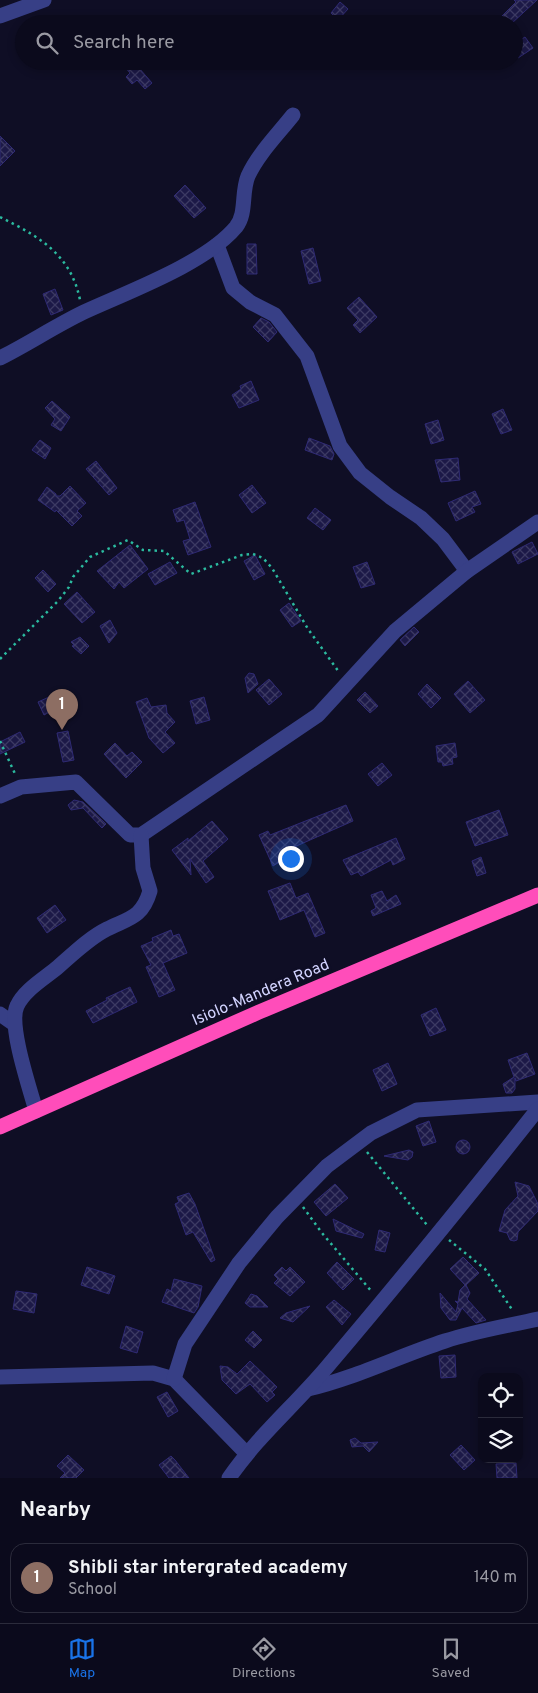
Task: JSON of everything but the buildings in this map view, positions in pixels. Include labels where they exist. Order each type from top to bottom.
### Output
[{"type":"highway","name":"Isiolo-Mandera Road","points":[[0,1127],[260,1012],[538,895]]},
{"type":"street","points":[[0,16],[44,0]]},
{"type":"street","points":[[0,358],[82,313],[168,274],[217,245],[237,225],[243,212],[244,191],[248,176],[294,115]]},
{"type":"street","points":[[217,245],[233,288],[250,302],[275,315],[307,356],[340,446],[360,473],[390,498],[421,518],[443,539],[467,571]]},
{"type":"street","points":[[0,796],[20,787],[76,782],[130,835],[141,835],[318,715],[395,631],[467,571],[538,522]]},
{"type":"street","points":[[36,1111],[14,1024],[16,1006],[27,992],[90,940],[106,930],[127,922],[141,911],[150,891],[143,868],[141,835]]},
{"type":"street","points":[[0,1014],[14,1024]]},
{"type":"street","points":[[174,1379],[185,1344],[239,1263],[296,1197],[327,1166],[370,1133],[417,1110],[538,1102]]},
{"type":"street","points":[[229,1478],[246,1452],[308,1389],[382,1302],[538,1109]]},
{"type":"street","points":[[308,1389],[341,1381],[360,1371],[447,1340],[538,1319]]},
{"type":"street","points":[[0,1376],[153,1374],[174,1379],[246,1452]]},
{"type":"path","points":[[0,217],[27,230],[62,259],[76,281],[82,313]]},
{"type":"path","points":[[0,659],[58,601],[90,557],[128,540],[143,550],[164,551],[190,574],[242,555],[253,554],[263,558],[272,568],[308,629],[347,685]]},
{"type":"path","points":[[0,741],[20,787]]},
{"type":"path","points":[[359,1143],[438,1234],[485,1269],[520,1323]]},
{"type":"path","points":[[296,1197],[322,1233],[382,1302]]},
{"type":"place","name":"Shibli star intergrated academy","points":[[62,730]]}]
